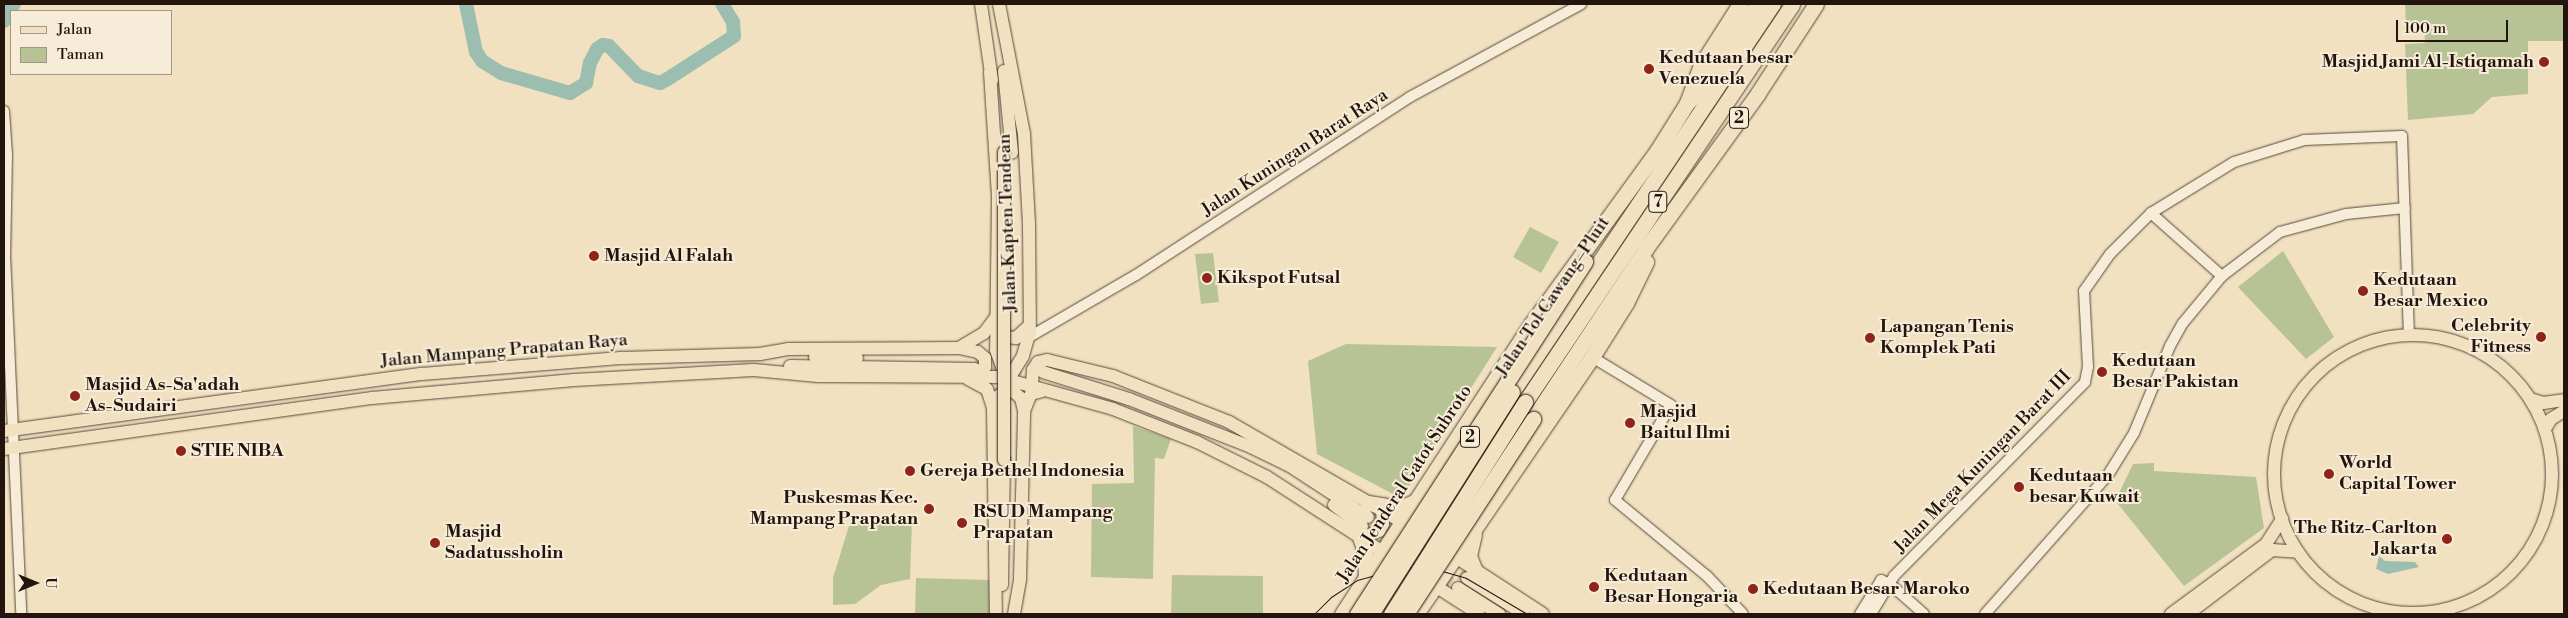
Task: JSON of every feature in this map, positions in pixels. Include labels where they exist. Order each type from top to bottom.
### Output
[{"type":"highway","name":"Jalan Jenderal Gatot Subroto","points":[[1357,614],[1687,103],[1700,65],[1740,4]]},
{"type":"highway","points":[[1687,103],[1703,87],[1757,4]]},
{"type":"highway","name":"Jalan Tol Cawang–Pluit","points":[[1371,614],[1512,392],[1773,4]]},
{"type":"highway","name":"Jalan Tol Cawang–Pluit","points":[[1391,614],[1525,402],[1792,4]]},
{"type":"highway","name":"2","points":[[1406,614],[1533,418],[1816,4]]},
{"type":"highway","name":"Jalan Jenderal Gatot Subroto","points":[[1342,614],[1532,323],[1599,228],[1621,203]]},
{"type":"highway","name":"2","points":[[1416,614],[1446,588],[1465,568],[1476,526],[1592,357],[1626,303],[1660,231]]},
{"type":"highway","points":[[1484,398],[1485,425],[1493,439],[1508,445],[1538,437]]},
{"type":"highway","points":[[1461,432],[1462,454],[1470,471],[1485,477],[1513,472]]},
{"type":"highway","points":[[1423,536],[1441,512],[1465,492],[1513,472]]},
{"type":"highway","points":[[1366,578],[1364,524],[1414,502]]},
{"type":"highway","points":[[1465,568],[1476,526]]},
{"type":"main road","name":"Jalan Kapten Tendean","points":[[981,4],[990,72],[998,197],[996,321],[1002,374]]},
{"type":"main road","name":"Jalan Kapten Tendean","points":[[999,4],[1004,39],[1024,134],[1029,224],[1030,331],[1023,356],[1002,374]]},
{"type":"main road","name":"Jalan Kapten Tendean","points":[[997,614],[1003,582],[1007,460],[1008,152],[1004,39]]},
{"type":"main road","name":"Jalan Kapten Tendean","points":[[990,72],[1008,152]]},
{"type":"main road","points":[[959,348],[984,333],[996,321],[1002,335],[1011,338],[1020,337],[1030,331],[1043,378]]},
{"type":"main road","points":[[2409,335],[2447,339],[2480,352],[2507,371],[2530,398],[2545,429],[2551,455],[2552,482],[2541,528],[2516,569],[2491,590],[2460,606],[2407,614],[2369,606],[2325,582],[2298,552],[2282,519],[2275,472],[2280,437],[2293,405],[2314,377],[2349,351],[2371,341],[2409,335]]},
{"type":"main road","name":"Jalan Mampang Prapatan Raya","points":[[8,430],[422,374],[623,358],[760,354],[796,348],[959,348]]},
{"type":"main road","points":[[760,354],[973,372],[985,367],[984,358],[978,352],[959,348]]},
{"type":"main road","name":"Jalan Mampang Prapatan Raya","points":[[8,448],[402,395],[574,380],[754,370],[818,376],[973,372],[1002,374]]},
{"type":"main road","name":"Jalan Kapten Tendean","points":[[973,372],[982,384],[993,408],[997,614]]},
{"type":"main road","points":[[993,408],[999,394],[1002,374],[1043,378],[1084,378],[1122,388],[1243,431],[1364,524]]},
{"type":"main road","points":[[1024,411],[1031,394],[1043,378]]},
{"type":"main road","points":[[1043,378],[1113,409],[1266,469],[1342,516],[1351,518]]},
{"type":"main road","points":[[1043,378],[1126,405],[1235,448],[1301,482],[1351,518],[1364,524]]},
{"type":"main road","points":[[1043,378],[1129,399],[1251,447],[1290,466],[1364,524],[1384,550],[1446,588],[1499,614]]},
{"type":"main road","points":[[999,394],[1009,391],[1018,394],[1024,411]]},
{"type":"main road","points":[[2530,398],[2543,403],[2564,400]]},
{"type":"main road","points":[[2545,429],[2551,419],[2564,410]]},
{"type":"main road","name":"Jalan Kapten Tendean","points":[[1012,614],[1020,579],[1024,411]]},
{"type":"main road","points":[[1197,442],[1379,532],[1383,524],[1382,511]]},
{"type":"main road","name":"Jalan Kapten Tendean","points":[[1007,460],[1012,614]]},
{"type":"main road","points":[[1364,524],[1382,511]]},
{"type":"main road","points":[[1382,511],[1423,536],[1524,614]]},
{"type":"main road","points":[[2171,614],[2266,544],[2282,519]]},
{"type":"main road","points":[[2188,614],[2272,550],[2298,552]]},
{"type":"main road","points":[[1465,568],[1543,614]]},
{"type":"main road","points":[[1446,588],[1479,614]]},
{"type":"street","name":"Jalan Kuningan Barat Raya","points":[[1030,331],[1136,275],[1410,96],[1581,4]]},
{"type":"street","points":[[4,111],[7,155],[5,255],[8,448],[21,614]]},
{"type":"street","name":"Jalan Mega Kuningan Barat III","points":[[1888,582],[2084,382],[2088,370],[2085,286],[2117,245],[2150,213],[2234,162],[2278,146],[2304,140],[2402,136],[2405,208]]},
{"type":"street","points":[[1985,614],[2108,475],[2134,433],[2170,346],[2183,323],[2222,276],[2280,232],[2346,214],[2405,208],[2409,335]]},
{"type":"street","points":[[2150,213],[2222,276]]},
{"type":"street","points":[[1592,357],[1671,405],[1615,500],[1707,576],[1743,614]]},
{"type":"street","points":[[1860,614],[1888,582]]},
{"type":"street","points":[[1871,614],[1888,582]]},
{"type":"street","points":[[1888,582],[1916,614]]},
{"type":"street","points":[[1888,582],[1924,614]]},
{"type":"green space","points":[[2405,4],[2564,4],[2564,41],[2528,41],[2528,94],[2492,97],[2473,114],[2408,120],[2405,44],[2425,43],[2424,23],[2406,24]]},
{"type":"green space","points":[[1530,227],[1559,242],[1541,273],[1513,257]]},
{"type":"green space","points":[[2283,251],[2334,337],[2306,359],[2238,287]]},
{"type":"green space","name":"Kikspot Futsal","points":[[1213,253],[1219,302],[1201,304],[1195,254]]},
{"type":"green space","points":[[1346,344],[1497,347],[1404,494],[1393,494],[1317,454],[1308,361]]},
{"type":"green space","points":[[1133,426],[1171,439],[1164,459],[1155,458],[1153,579],[1091,577],[1092,484],[1134,483]]},
{"type":"green space","points":[[2154,463],[2154,471],[2256,477],[2264,528],[2184,586],[2118,504],[2118,495],[2133,464]]},
{"type":"green space","points":[[852,516],[912,520],[910,579],[881,585],[855,604],[833,605],[833,578]]},
{"type":"green space","points":[[1172,575],[1263,576],[1263,614],[1171,614]]},
{"type":"green space","points":[[916,578],[991,580],[991,614],[915,614]]},
{"type":"shaded area","points":[[2379,556],[2385,561],[2415,562],[2419,567],[2388,574],[2376,569]]},
{"type":"waterway","points":[[10,10],[14,4]]},
{"type":"waterway","points":[[466,4],[476,52],[482,61],[501,73],[570,93],[586,83],[590,63],[597,49],[603,45],[609,46],[638,76],[660,83],[666,80],[734,36],[733,22],[722,4]]},
{"type":"waterway","points":[[4,21],[10,11]]},
{"type":"tunnel","points":[[975,362],[1043,372]]},
{"type":"tunnel","points":[[1368,517],[1467,578]]},
{"type":"tunnel","points":[[1365,528],[1458,588]]},
{"type":"tram line","points":[[1314,614],[1331,597],[1357,580],[1405,567],[1435,569],[1466,578],[1527,614]]},
{"type":"place","name":"Masjid Jami Al-Istiqamah","points":[[2544,62]]},
{"type":"place","name":"Kedutaan besar Venezuela","points":[[1649,69]]},
{"type":"place","name":"Masjid Al Falah","points":[[594,256]]},
{"type":"place","name":"Kikspot Futsal","points":[[1207,278]]},
{"type":"place","name":"Kedutaan Besar Mexico","points":[[2363,291]]},
{"type":"place","name":"Celebrity Fitness","points":[[2541,337]]},
{"type":"place","name":"Lapangan Tenis Komplek Pati","points":[[1870,338]]},
{"type":"place","name":"Kedutaan Besar Pakistan","points":[[2102,372]]},
{"type":"place","name":"Masjid As-Sa'adah As-Sudairi","points":[[75,396]]},
{"type":"place","name":"Masjid Baitul Ilmi","points":[[1630,423]]},
{"type":"place","name":"STIE NIBA","points":[[181,451]]},
{"type":"place","name":"Gereja Bethel Indonesia","points":[[910,471]]},
{"type":"place","name":"World Capital Tower","points":[[2329,474]]},
{"type":"place","name":"Kedutaan besar Kuwait","points":[[2019,487]]},
{"type":"place","name":"Puskesmas Kec. Mampang Prapatan","points":[[929,509]]},
{"type":"place","name":"RSUD Mampang Prapatan","points":[[962,523]]},
{"type":"place","name":"The Ritz-Carlton Jakarta","points":[[2447,539]]},
{"type":"place","name":"Masjid Sadatussholin","points":[[435,543]]},
{"type":"place","name":"Kedutaan Besar Hongaria","points":[[1594,587]]},
{"type":"place","name":"Kedutaan Besar Maroko","points":[[1753,589]]}]
